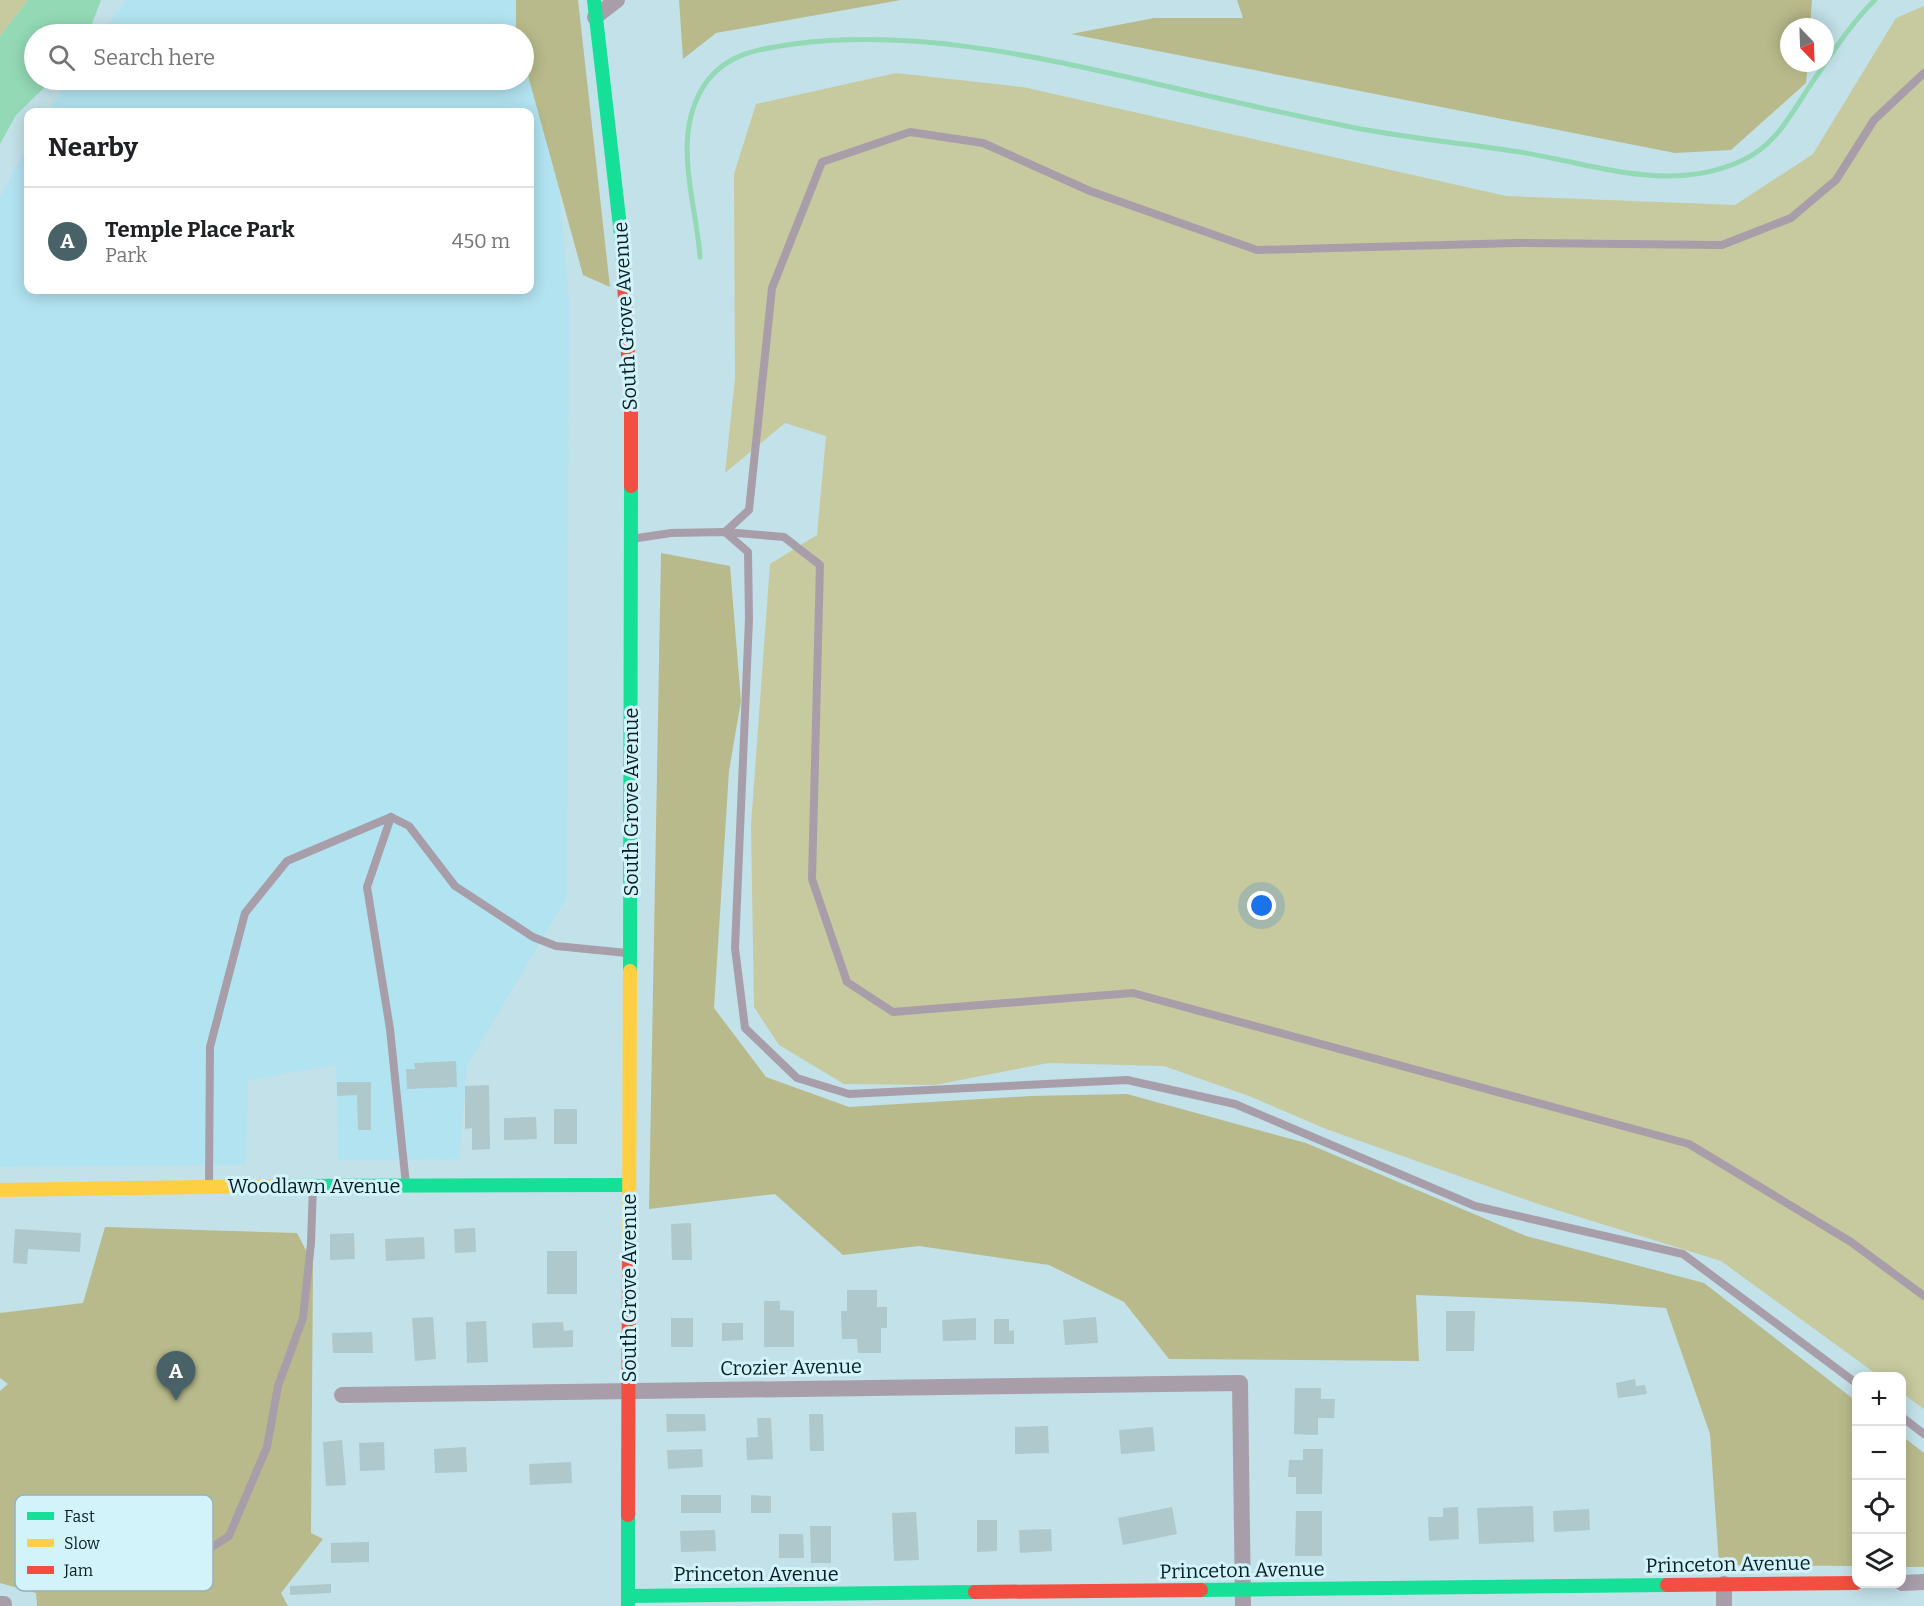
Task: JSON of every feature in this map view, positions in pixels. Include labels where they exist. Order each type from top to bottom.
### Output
[{"type":"street","points":[[594,8],[617,0]]},
{"type":"street","name":"South Grove Avenue","points":[[594,8],[622,238],[630,411],[631,953],[628,1601]]},
{"type":"street","name":"Woodlawn Avenue","points":[[0,1190],[209,1186],[629,1185]]},
{"type":"street","name":"Crozier Avenue","points":[[342,1395],[1240,1383],[1243,1599]]},
{"type":"street","points":[[1906,1583],[1924,1582]]},
{"type":"street","name":"Princeton Avenue","points":[[628,1601],[1243,1599],[1724,1584],[1852,1583]]},
{"type":"street","points":[[1724,1584],[1724,1606]]},
{"type":"lane","points":[[725,532],[749,510],[772,288],[822,162],[909,132],[983,143],[1090,191],[1257,250],[1517,243],[1722,245],[1791,218],[1836,180],[1874,120],[1924,73]]},
{"type":"lane","points":[[725,532],[748,552],[749,618],[735,948],[745,1028],[797,1078],[849,1094],[1127,1080],[1235,1104],[1475,1206],[1683,1254],[1852,1379]]},
{"type":"lane","points":[[630,539],[671,533],[725,532],[784,537],[820,565],[812,879],[847,982],[893,1012],[1133,993],[1689,1144],[1851,1242],[1924,1296]]},
{"type":"lane","points":[[209,1186],[210,1047],[245,913],[287,861],[391,817],[409,826],[455,886],[533,937],[556,946],[631,953]]},
{"type":"lane","points":[[391,817],[367,887],[390,1029],[406,1185]]},
{"type":"lane","points":[[213,1547],[229,1536],[267,1447],[278,1386],[303,1318],[311,1243],[313,1186]]},
{"type":"lane","points":[[1906,1420],[1924,1434]]},
{"type":"shaded area","points":[[0,0],[28,0],[0,36]]},
{"type":"shaded area","points":[[28,0],[101,0],[92,24],[24,24],[24,90],[42,90],[16,115],[0,144],[0,36]]},
{"type":"shaded area","points":[[126,0],[542,0],[569,299],[567,897],[467,1066],[459,1159],[338,1160],[336,1065],[248,1080],[246,1165],[0,1167],[0,197],[24,152],[24,294],[534,294],[534,108],[50,108],[63,90],[534,90],[534,24],[109,24]]},
{"type":"shaded area","points":[[516,0],[578,0],[610,287],[583,275],[532,90],[534,90],[534,24],[516,24]]},
{"type":"shaded area","points":[[679,0],[901,0],[716,33],[683,59]]},
{"type":"shaded area","points":[[1237,0],[1812,0],[1811,18],[1780,18],[1780,72],[1807,72],[1806,83],[1731,150],[1675,153],[1071,34],[1154,18],[1243,18]]},
{"type":"shaded area","points":[[1924,6],[1924,1409],[1906,1396],[1906,1372],[1874,1372],[1721,1261],[1544,1206],[1326,1129],[1249,1096],[1164,1066],[1048,1063],[935,1085],[844,1084],[779,1045],[754,1007],[751,825],[770,564],[817,535],[826,436],[785,423],[725,473],[735,379],[734,174],[756,104],[896,73],[1023,87],[1506,196],[1735,205],[1813,154],[1896,18]]},
{"type":"shaded area","points":[[661,553],[730,566],[741,701],[729,771],[714,1008],[766,1077],[849,1107],[1031,1096],[1127,1094],[1306,1143],[1526,1236],[1704,1283],[1852,1398],[1852,1566],[1719,1565],[1710,1434],[1666,1308],[1416,1295],[1419,1361],[1169,1359],[1124,1302],[1049,1265],[919,1246],[843,1255],[775,1194],[649,1209]]},
{"type":"shaded area","points":[[105,1227],[297,1233],[313,1264],[311,1533],[323,1539],[281,1593],[288,1606],[37,1606],[36,1593],[29,1591],[213,1591],[213,1495],[15,1495],[15,1587],[0,1583],[0,1391],[8,1384],[0,1378],[0,1313],[83,1303]]},
{"type":"shaded area","points":[[1906,1439],[1924,1453],[1924,1567],[1906,1567]]},
{"type":"building","points":[[456,1061],[457,1087],[407,1089],[406,1069],[415,1069],[414,1063]]},
{"type":"building","points":[[337,1082],[371,1082],[371,1130],[358,1130],[357,1095],[337,1096]]},
{"type":"building","points":[[489,1085],[490,1149],[472,1150],[472,1128],[465,1129],[465,1086]]},
{"type":"building","points":[[554,1109],[577,1109],[577,1144],[554,1144]]},
{"type":"building","points":[[536,1117],[537,1139],[504,1140],[504,1118]]},
{"type":"building","points":[[691,1223],[692,1260],[672,1260],[671,1224]]},
{"type":"building","points":[[475,1228],[476,1252],[455,1253],[454,1229]]},
{"type":"building","points":[[15,1229],[81,1233],[80,1252],[28,1249],[27,1264],[13,1263]]},
{"type":"building","points":[[354,1233],[355,1259],[330,1260],[330,1234]]},
{"type":"building","points":[[424,1237],[425,1259],[386,1261],[385,1239]]},
{"type":"building","points":[[547,1251],[577,1251],[577,1294],[547,1294]]},
{"type":"building","points":[[847,1290],[877,1290],[877,1307],[887,1307],[887,1328],[881,1328],[881,1353],[858,1353],[857,1339],[842,1339],[841,1311],[847,1311]]},
{"type":"building","points":[[764,1301],[780,1301],[780,1310],[794,1311],[794,1347],[764,1347]]},
{"type":"building","points":[[1446,1311],[1475,1311],[1474,1351],[1446,1351]]},
{"type":"building","points":[[433,1317],[436,1359],[415,1361],[412,1318]]},
{"type":"building","points":[[1096,1317],[1098,1343],[1065,1345],[1063,1320]]},
{"type":"building","points":[[671,1318],[693,1318],[693,1347],[671,1347]]},
{"type":"building","points":[[976,1318],[976,1340],[943,1341],[942,1320]]},
{"type":"building","points":[[994,1319],[1009,1319],[1009,1331],[1014,1330],[1014,1344],[994,1344]]},
{"type":"building","points":[[486,1321],[488,1362],[467,1363],[466,1322]]},
{"type":"building","points":[[563,1322],[564,1331],[573,1330],[573,1347],[533,1348],[532,1323]]},
{"type":"building","points":[[722,1323],[743,1323],[743,1340],[722,1341]]},
{"type":"building","points":[[372,1332],[373,1353],[333,1353],[332,1333]]},
{"type":"building","points":[[1635,1379],[1636,1386],[1645,1385],[1647,1394],[1618,1398],[1616,1383]]},
{"type":"building","points":[[1295,1388],[1321,1388],[1321,1399],[1335,1399],[1334,1418],[1318,1418],[1318,1435],[1294,1434]]},
{"type":"building","points":[[666,1414],[705,1414],[706,1431],[667,1432]]},
{"type":"building","points":[[809,1414],[823,1414],[824,1451],[810,1451]]},
{"type":"building","points":[[757,1418],[771,1418],[773,1459],[747,1460],[746,1438],[758,1437]]},
{"type":"building","points":[[1048,1426],[1049,1453],[1015,1454],[1015,1427]]},
{"type":"building","points":[[1153,1427],[1155,1451],[1121,1454],[1119,1430]]},
{"type":"building","points":[[342,1440],[346,1485],[326,1486],[323,1442]]},
{"type":"building","points":[[384,1442],[385,1470],[360,1471],[359,1443]]},
{"type":"building","points":[[466,1447],[467,1472],[435,1473],[434,1449]]},
{"type":"building","points":[[702,1449],[703,1467],[668,1469],[667,1450]]},
{"type":"building","points":[[1303,1449],[1323,1449],[1322,1494],[1296,1494],[1296,1477],[1288,1477],[1289,1460],[1303,1460]]},
{"type":"building","points":[[571,1462],[572,1483],[530,1485],[529,1464]]},
{"type":"building","points":[[681,1495],[721,1495],[721,1513],[681,1513]]},
{"type":"building","points":[[751,1495],[771,1496],[771,1513],[751,1513]]},
{"type":"building","points":[[1533,1506],[1534,1542],[1479,1544],[1477,1508]]},
{"type":"building","points":[[1172,1507],[1177,1534],[1123,1545],[1118,1518]]},
{"type":"building","points":[[1458,1507],[1459,1539],[1429,1541],[1428,1517],[1443,1517],[1443,1508]]},
{"type":"building","points":[[1589,1509],[1590,1530],[1554,1532],[1553,1511]]},
{"type":"building","points":[[1296,1511],[1322,1511],[1322,1556],[1295,1556]]},
{"type":"building","points":[[916,1512],[919,1560],[894,1561],[892,1513]]},
{"type":"building","points":[[977,1520],[997,1520],[997,1551],[977,1552]]},
{"type":"building","points":[[810,1526],[831,1526],[831,1563],[811,1563]]},
{"type":"building","points":[[1051,1529],[1052,1551],[1020,1553],[1019,1530]]},
{"type":"building","points":[[715,1530],[716,1551],[681,1552],[680,1531]]},
{"type":"building","points":[[779,1534],[803,1534],[804,1558],[779,1558]]},
{"type":"building","points":[[369,1542],[369,1562],[331,1563],[331,1543]]},
{"type":"building","points":[[331,1584],[331,1593],[290,1595],[290,1586]]},
{"type":"waterway","points":[[700,257],[688,166],[687,143],[690,121],[696,100],[708,80],[726,63],[758,50],[837,40],[925,42],[968,47],[1054,61],[1268,110],[1368,130],[1520,152],[1631,173],[1659,176],[1687,175],[1714,171],[1741,161],[1753,155],[1772,139],[1840,42],[1875,0]]},
{"type":"traffic: fast","points":[[594,0],[622,244]]},
{"type":"traffic: fast","points":[[630,971],[631,486]]},
{"type":"traffic: fast","points":[[281,1186],[629,1185]]},
{"type":"traffic: fast","points":[[628,1515],[628,1606]]},
{"type":"traffic: fast","points":[[1201,1590],[1667,1585]]},
{"type":"traffic: fast","points":[[628,1596],[975,1592]]},
{"type":"traffic: slow","points":[[629,1249],[630,971]]},
{"type":"traffic: slow","points":[[0,1190],[281,1186]]},
{"type":"traffic: jam","points":[[622,244],[631,411],[631,486]]},
{"type":"traffic: jam","points":[[628,1515],[629,1249]]},
{"type":"traffic: jam","points":[[1667,1585],[1852,1583]]},
{"type":"traffic: jam","points":[[975,1592],[1201,1590]]},
{"type":"place","name":"Temple Place Park","points":[[176,1401]]}]
